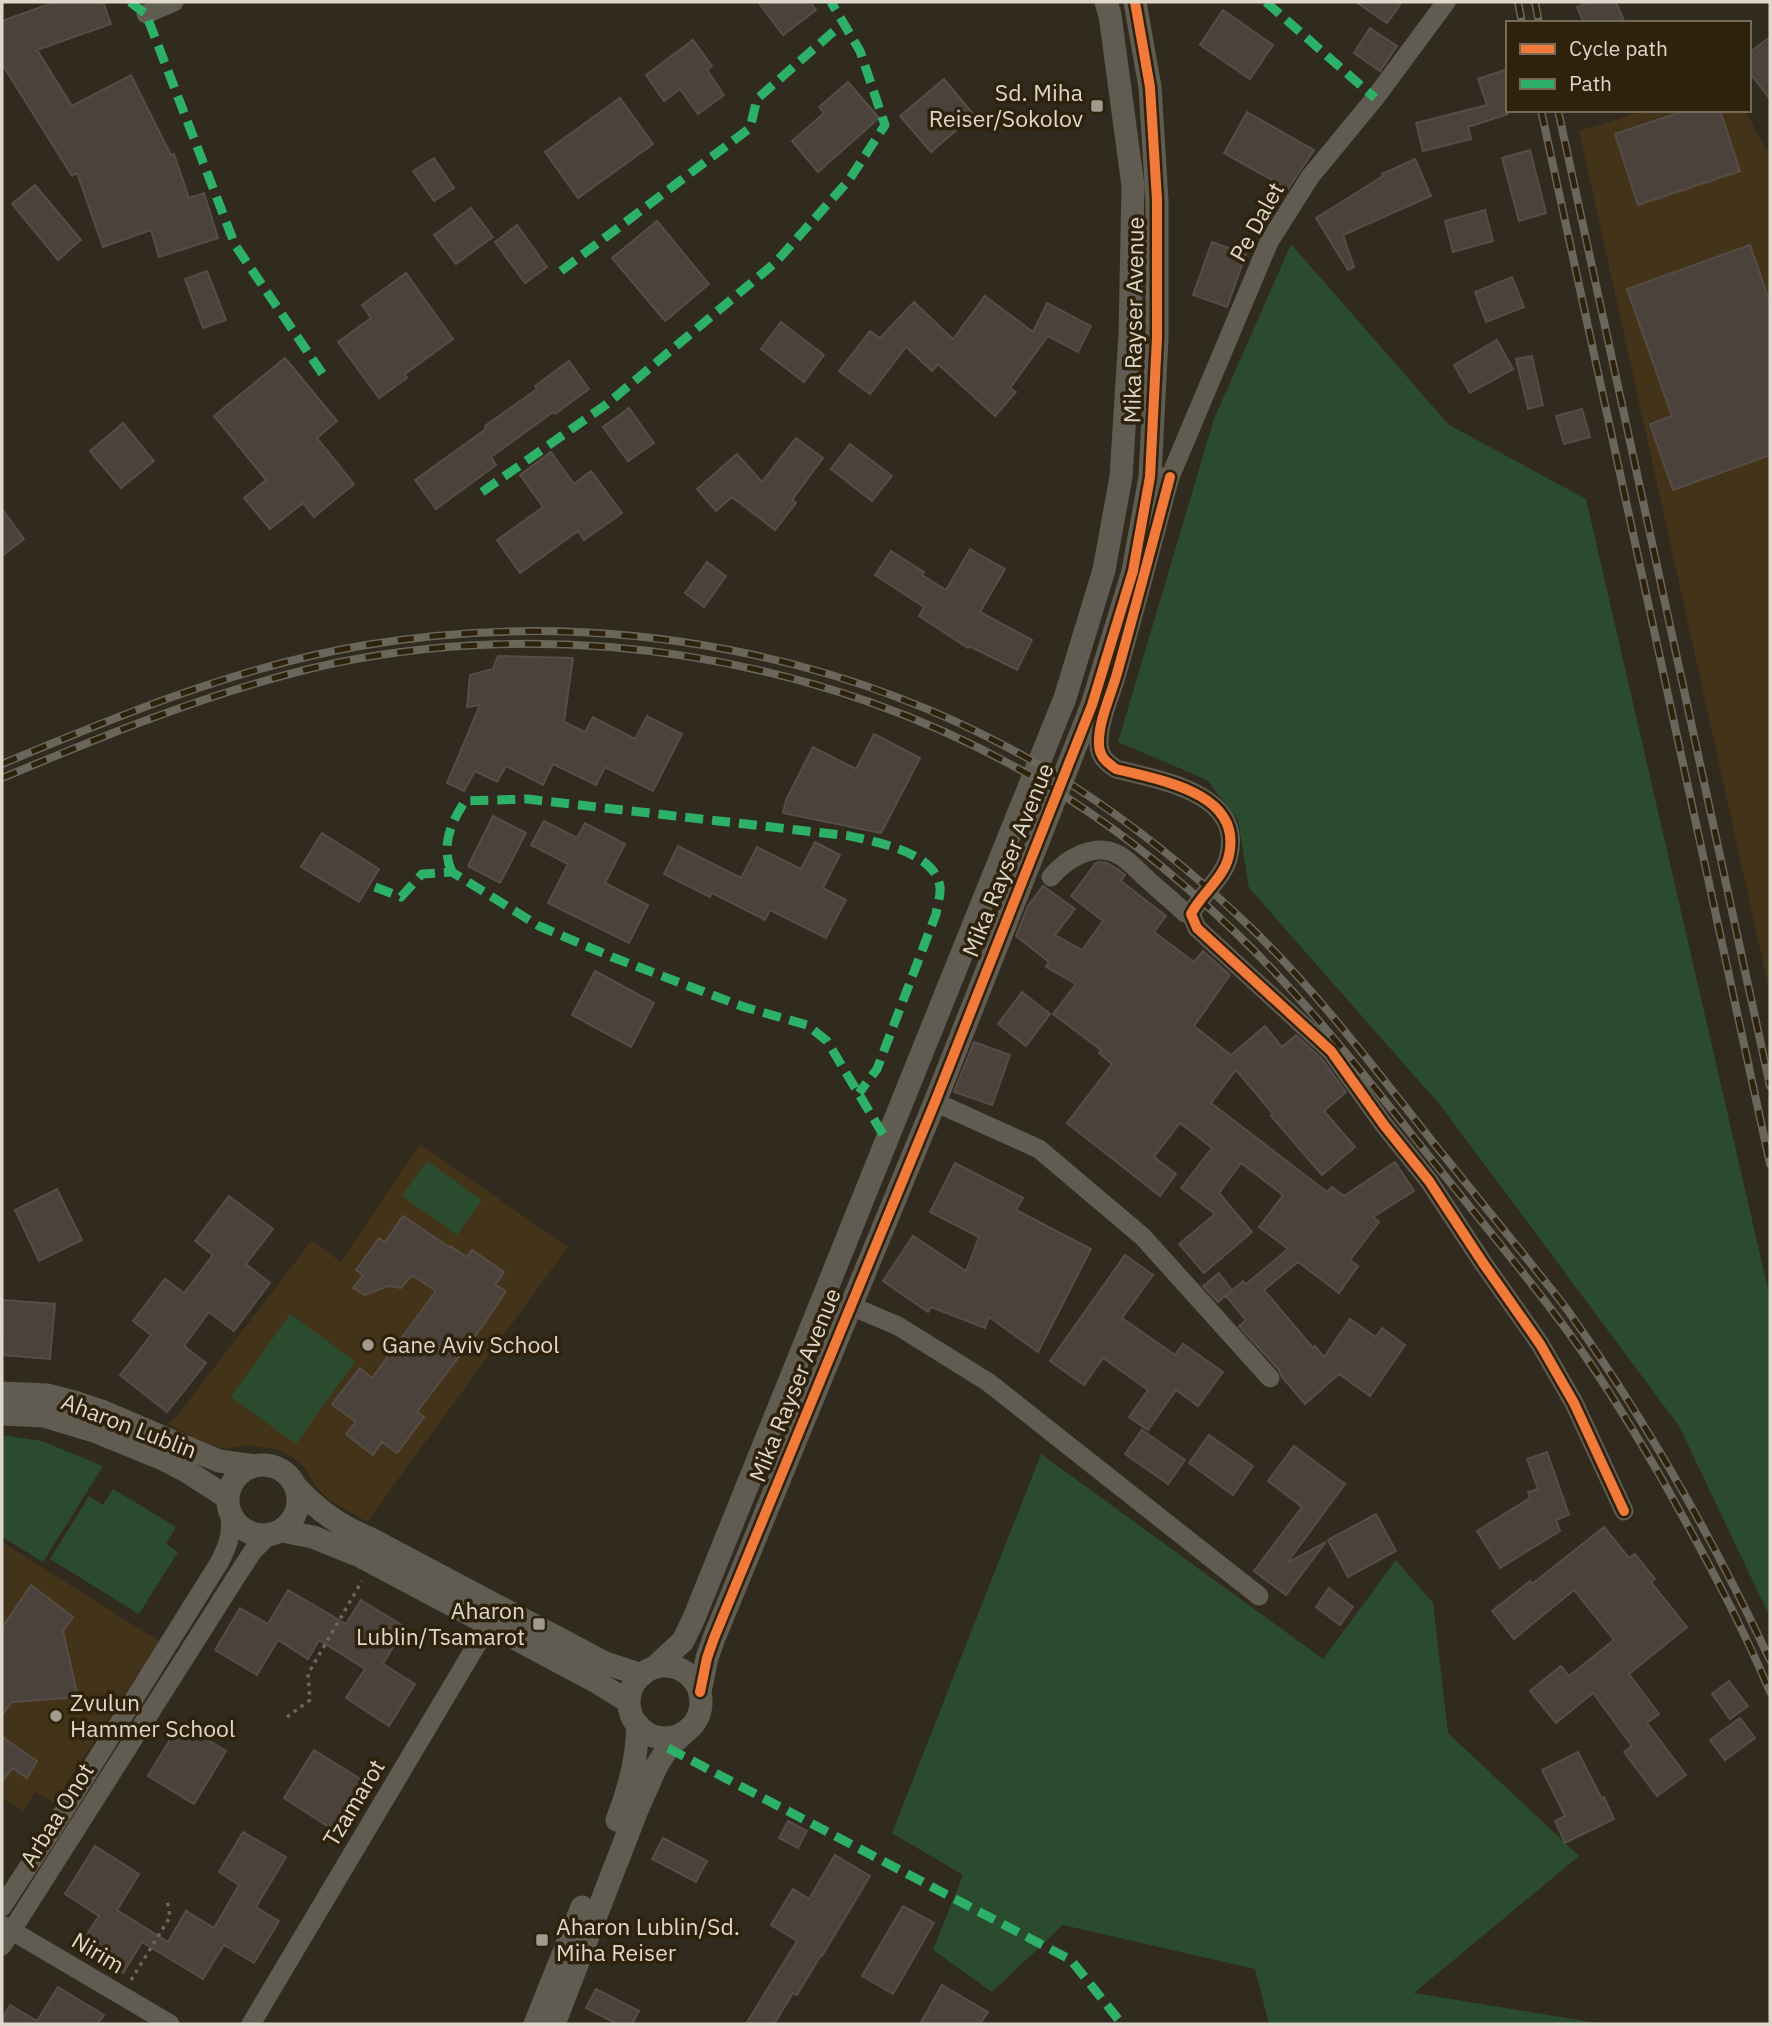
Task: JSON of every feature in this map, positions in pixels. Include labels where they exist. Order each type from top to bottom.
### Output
[{"type":"street","points":[[146,14],[174,2]]},
{"type":"street","name":"Mika Rayser Avenue","points":[[648,1671],[682,1641],[694,1618],[1065,698],[1104,569],[1121,477],[1130,335],[1133,186],[1106,2]]},
{"type":"street","name":"Mika Rayser Avenue","points":[[700,1692],[714,1638],[935,1102],[1092,705],[1160,477],[1157,201],[1150,87],[1136,2]]},
{"type":"street","name":"Pe Dalet","points":[[1191,914],[1229,856],[1227,824],[1219,810],[1207,799],[1192,791],[1116,769],[1101,756],[1099,746],[1100,732],[1115,680],[1160,477],[1269,242],[1310,177],[1375,98],[1446,2]]},
{"type":"street","points":[[1051,877],[1060,866],[1091,851],[1118,854],[1185,913],[1191,914],[1197,929],[1331,1051],[1384,1125],[1429,1181],[1540,1344],[1574,1403],[1624,1511]]},
{"type":"street","points":[[935,1102],[1040,1149],[1143,1237],[1269,1378]]},
{"type":"street","points":[[851,1306],[898,1326],[988,1382],[1259,1596]]},
{"type":"street","name":"Aharon Lublin","points":[[2,1392],[47,1395],[74,1402],[219,1461],[255,1466]]},
{"type":"street","name":"Aharon Lublin","points":[[2,1414],[44,1416],[97,1432],[175,1465],[229,1505]]},
{"type":"street","points":[[629,1702],[494,1616],[369,1538],[346,1528],[315,1507],[285,1472],[275,1467],[255,1466],[244,1470],[230,1487],[229,1505],[241,1528],[260,1536],[275,1533],[313,1537],[494,1616],[605,1663],[648,1671]]},
{"type":"street","points":[[275,1533],[289,1525],[298,1508],[297,1488]]},
{"type":"street","name":"Arbaa Onot","points":[[2,1907],[219,1563],[231,1530],[229,1505]]},
{"type":"street","name":"Arbaa Onot","points":[[5,1934],[237,1574],[253,1551],[275,1533]]},
{"type":"street","name":"Tzamarot","points":[[251,2024],[494,1616]]},
{"type":"street","points":[[554,2024],[657,1765],[668,1748],[693,1725],[699,1715],[700,1692],[688,1673],[667,1665],[648,1671],[635,1682],[631,1692],[629,1702],[632,1714],[638,1724],[654,1736],[664,1738],[684,1733]]},
{"type":"street","points":[[536,2024],[622,1808],[634,1772],[638,1724]]},
{"type":"street","name":"Nirim","points":[[5,1934],[170,2024]]},
{"type":"path","points":[[287,1717],[310,1700],[308,1674],[372,1563]]},
{"type":"path","points":[[121,1996],[170,1917],[167,1899]]},
{"type":"shaded area","points":[[1640,112],[1746,112],[1766,150],[1770,149],[1770,994],[1579,131]]},
{"type":"shaded area","points":[[420,1144],[568,1247],[367,1522],[329,1500],[315,1486],[306,1469],[294,1458],[276,1449],[247,1445],[226,1449],[207,1444],[168,1424],[177,1416],[312,1240],[341,1262]]},
{"type":"shaded area","name":"Zvulun Hammer School","points":[[2,1542],[159,1641],[54,1803],[35,1792],[24,1811],[2,1798]]},
{"type":"green space","points":[[1291,244],[1449,425],[1586,499],[1770,1298],[1770,1617],[1679,1426],[1441,1106],[1249,888],[1238,820],[1207,780],[1118,742],[1214,419]]},
{"type":"green space","points":[[427,1161],[482,1200],[457,1235],[402,1196]]},
{"type":"green space","points":[[290,1314],[355,1361],[296,1444],[231,1397]]},
{"type":"green space","points":[[2,1435],[42,1441],[103,1466],[43,1562],[2,1537]]},
{"type":"green space","points":[[1041,1454],[1323,1659],[1396,1560],[1433,1603],[1448,1733],[1579,1856],[1414,1993],[1604,2024],[1269,2024],[1255,1969],[1063,1925],[992,1992],[933,1950],[963,1875],[892,1833]]},
{"type":"green space","points":[[113,1489],[176,1527],[166,1544],[178,1552],[139,1614],[50,1559],[89,1496],[103,1505]]},
{"type":"building","points":[[55,2],[103,2],[111,24],[37,50],[72,106],[131,75],[171,155],[174,154],[189,198],[204,193],[218,238],[159,257],[151,230],[103,247],[77,173],[72,176],[2,64],[2,21]]},
{"type":"building","points":[[758,2],[810,2],[816,10],[783,35]]},
{"type":"building","points":[[1356,2],[1402,2],[1387,23]]},
{"type":"building","points":[[1590,2],[1616,2],[1624,21],[1583,21],[1577,7]]},
{"type":"building","points":[[1223,10],[1273,45],[1250,79],[1200,45]]},
{"type":"building","points":[[1370,28],[1397,46],[1380,71],[1354,53]]},
{"type":"building","points":[[1770,37],[1770,99],[1751,75],[1751,51]]},
{"type":"building","points":[[693,40],[712,66],[707,70],[724,95],[698,114],[680,89],[664,101],[646,75]]},
{"type":"building","points":[[1506,70],[1508,114],[1468,127],[1471,139],[1423,151],[1416,123],[1487,105],[1478,79]]},
{"type":"building","points":[[944,79],[974,115],[931,152],[900,116]]},
{"type":"building","points":[[848,82],[879,118],[818,172],[792,141],[824,113],[819,107]]},
{"type":"building","points":[[620,98],[653,144],[578,198],[545,152]]},
{"type":"building","points":[[1247,112],[1314,150],[1288,189],[1224,153]]},
{"type":"building","points":[[1681,112],[1721,112],[1740,171],[1638,205],[1615,134]]},
{"type":"building","points":[[1530,150],[1546,213],[1519,221],[1502,158]]},
{"type":"building","points":[[434,158],[454,188],[434,201],[413,171]]},
{"type":"building","points":[[1415,159],[1431,196],[1343,235],[1354,267],[1348,270],[1316,218],[1383,176],[1382,174]]},
{"type":"building","points":[[35,185],[81,240],[58,260],[12,204]]},
{"type":"building","points":[[471,208],[493,237],[456,264],[434,235]]},
{"type":"building","points":[[1485,210],[1493,241],[1453,252],[1445,221]]},
{"type":"building","points":[[657,221],[709,284],[665,321],[612,258]]},
{"type":"building","points":[[517,225],[547,267],[525,283],[495,242]]},
{"type":"building","points":[[1212,242],[1246,254],[1227,307],[1193,295]]},
{"type":"building","points":[[1750,245],[1770,303],[1770,455],[1673,490],[1650,424],[1672,416],[1627,289]]},
{"type":"building","points":[[207,271],[226,320],[203,328],[185,279]]},
{"type":"building","points":[[406,273],[453,339],[405,374],[407,378],[379,398],[338,342],[371,318],[362,305]]},
{"type":"building","points":[[1512,277],[1524,307],[1486,322],[1475,292]]},
{"type":"building","points":[[985,296],[1033,332],[1047,303],[1091,326],[1078,352],[1048,336],[1010,388],[1016,392],[995,416],[938,364],[932,371],[906,347],[870,394],[839,371],[870,331],[880,338],[914,302],[953,339]]},
{"type":"building","points":[[781,322],[824,355],[804,382],[761,349]]},
{"type":"building","points":[[1497,340],[1513,369],[1470,393],[1454,365]]},
{"type":"building","points":[[1532,356],[1543,405],[1528,409],[1516,359]]},
{"type":"building","points":[[285,358],[337,421],[317,438],[354,484],[314,517],[303,503],[270,529],[244,498],[266,480],[214,416]]},
{"type":"building","points":[[569,361],[589,389],[491,457],[496,465],[436,509],[415,480],[486,429],[485,426],[537,389],[535,386]]},
{"type":"building","points":[[629,408],[654,443],[628,461],[603,427]]},
{"type":"building","points":[[1582,409],[1590,437],[1564,444],[1556,416]]},
{"type":"building","points":[[123,423],[154,461],[121,488],[90,451]]},
{"type":"building","points":[[796,438],[823,458],[792,500],[796,503],[775,530],[732,497],[716,511],[697,489],[737,454],[762,482]]},
{"type":"building","points":[[850,444],[892,476],[872,501],[831,469]]},
{"type":"building","points":[[551,452],[574,484],[591,471],[622,513],[584,540],[578,531],[520,573],[497,540],[543,507],[520,475]]},
{"type":"building","points":[[2,509],[24,539],[2,556]]},
{"type":"building","points":[[970,549],[1005,569],[980,612],[1032,640],[1017,670],[969,646],[968,648],[919,616],[924,607],[875,575],[891,551],[946,590]]},
{"type":"building","points":[[707,562],[726,576],[704,607],[685,593]]},
{"type":"building","points":[[498,656],[573,658],[564,722],[585,732],[593,717],[635,739],[647,716],[682,734],[653,791],[605,767],[596,785],[553,764],[543,785],[506,766],[497,782],[475,771],[464,791],[447,783],[480,705],[467,707],[470,675],[493,669]]},
{"type":"building","points":[[874,734],[920,758],[881,833],[783,813],[786,800],[813,747],[856,769]]},
{"type":"building","points":[[493,816],[526,833],[500,883],[468,866]]},
{"type":"building","points":[[544,821],[577,838],[585,823],[625,844],[605,883],[648,905],[629,943],[548,903],[568,864],[531,845]]},
{"type":"building","points":[[322,833],[379,869],[359,902],[301,867]]},
{"type":"building","points":[[815,842],[840,855],[823,888],[846,900],[826,938],[770,910],[765,920],[712,893],[710,897],[664,874],[678,846],[741,878],[757,847],[801,869]]},
{"type":"building","points":[[1100,862],[1119,870],[1125,875],[1121,881],[1166,916],[1154,932],[1194,962],[1203,951],[1230,975],[1194,1026],[1231,1055],[1265,1026],[1282,1047],[1296,1035],[1322,1059],[1346,1092],[1324,1111],[1355,1147],[1322,1175],[1236,1070],[1211,1103],[1327,1192],[1332,1187],[1344,1196],[1395,1162],[1414,1191],[1373,1217],[1379,1222],[1350,1260],[1358,1266],[1339,1293],[1298,1262],[1264,1290],[1313,1348],[1315,1346],[1324,1357],[1350,1319],[1376,1337],[1382,1328],[1405,1345],[1370,1396],[1339,1374],[1305,1404],[1279,1370],[1239,1326],[1246,1320],[1226,1296],[1243,1281],[1246,1284],[1288,1249],[1259,1227],[1283,1195],[1241,1163],[1219,1193],[1252,1232],[1204,1273],[1179,1244],[1215,1214],[1181,1188],[1212,1148],[1180,1123],[1154,1157],[1176,1174],[1160,1196],[1067,1123],[1112,1064],[1099,1053],[1101,1050],[1053,1014],[1076,984],[1046,967],[1049,962],[1016,936],[1028,906],[1043,886],[1075,909],[1055,935],[1082,950],[1103,921],[1071,896],[1096,863]]},
{"type":"building","points":[[595,971],[654,1003],[631,1047],[572,1015]]},
{"type":"building","points":[[1022,992],[1050,1014],[1026,1046],[998,1024]]},
{"type":"building","points":[[974,1042],[1010,1055],[992,1105],[954,1092]]},
{"type":"building","points":[[955,1163],[1023,1198],[1016,1210],[1091,1249],[1038,1352],[989,1317],[985,1328],[931,1307],[928,1312],[883,1281],[913,1236],[966,1271],[979,1237],[930,1212]]},
{"type":"building","points":[[57,1189],[82,1240],[39,1261],[15,1210]]},
{"type":"building","points":[[229,1196],[273,1229],[246,1264],[270,1283],[234,1331],[209,1312],[184,1346],[206,1363],[167,1412],[120,1375],[151,1335],[133,1321],[165,1279],[184,1293],[213,1255],[195,1241]]},
{"type":"building","points":[[403,1216],[467,1257],[472,1250],[504,1272],[495,1285],[506,1291],[417,1412],[424,1417],[397,1453],[382,1442],[373,1455],[346,1434],[356,1422],[332,1404],[360,1368],[372,1378],[436,1291],[412,1275],[401,1288],[388,1286],[365,1295],[353,1288],[363,1275],[356,1270],[379,1238],[385,1242]]},
{"type":"building","points":[[1125,1255],[1153,1275],[1122,1318],[1175,1355],[1183,1344],[1223,1372],[1198,1406],[1176,1390],[1148,1430],[1129,1417],[1148,1390],[1103,1358],[1084,1385],[1050,1361]]},
{"type":"building","points":[[1219,1273],[1232,1290],[1218,1302],[1203,1286]]},
{"type":"building","points":[[3,1300],[55,1304],[50,1359],[2,1355]]},
{"type":"building","points":[[1142,1430],[1185,1460],[1168,1484],[1125,1454]]},
{"type":"building","points":[[1209,1435],[1253,1466],[1233,1495],[1189,1463]]},
{"type":"building","points":[[1294,1446],[1345,1484],[1287,1563],[1326,1542],[1286,1595],[1254,1571],[1302,1507],[1268,1481]]},
{"type":"building","points":[[1547,1452],[1569,1515],[1556,1520],[1560,1531],[1500,1568],[1477,1531],[1530,1498],[1528,1492],[1538,1489],[1527,1459]]},
{"type":"building","points":[[1376,1514],[1396,1551],[1348,1577],[1328,1540]]},
{"type":"building","points":[[1604,1527],[1629,1558],[1635,1554],[1655,1579],[1651,1582],[1687,1627],[1629,1674],[1659,1714],[1647,1723],[1686,1775],[1657,1796],[1624,1752],[1632,1746],[1593,1693],[1556,1723],[1530,1691],[1561,1666],[1569,1676],[1614,1640],[1574,1590],[1514,1639],[1492,1611],[1530,1581],[1532,1584]]},
{"type":"building","points":[[31,1585],[73,1617],[63,1631],[78,1697],[12,1702],[2,1715],[2,1628]]},
{"type":"building","points":[[1329,1588],[1353,1607],[1340,1625],[1316,1607]]},
{"type":"building","points":[[288,1590],[346,1624],[361,1600],[405,1627],[383,1664],[415,1684],[389,1726],[346,1698],[365,1669],[319,1640],[308,1659],[278,1640],[257,1675],[215,1650],[240,1608],[268,1624]]},
{"type":"building","points":[[1729,1681],[1748,1706],[1730,1719],[1712,1694]]},
{"type":"building","points":[[1740,1718],[1755,1738],[1725,1760],[1710,1740]]},
{"type":"building","points":[[180,1723],[226,1751],[194,1804],[148,1776]]},
{"type":"building","points":[[2,1737],[37,1761],[27,1778],[12,1768],[2,1782]]},
{"type":"building","points":[[314,1750],[362,1780],[332,1829],[284,1798]]},
{"type":"building","points":[[1578,1752],[1614,1819],[1565,1843],[1555,1821],[1565,1816],[1542,1770]]},
{"type":"building","points":[[788,1821],[807,1831],[798,1848],[779,1838]]},
{"type":"building","points":[[243,1832],[286,1857],[256,1907],[279,1921],[254,1963],[224,1945],[203,1979],[142,1942],[123,1973],[80,1945],[99,1916],[65,1894],[95,1846],[139,1874],[117,1910],[168,1942],[186,1911],[214,1928],[239,1885],[219,1872]]},
{"type":"building","points":[[663,1838],[707,1861],[696,1882],[652,1859]]},
{"type":"building","points":[[835,1855],[870,1876],[797,1995],[793,1993],[774,2024],[746,2024],[797,1941],[771,1925],[793,1889],[809,1899]]},
{"type":"building","points":[[903,1906],[934,1923],[893,1994],[862,1976]]},
{"type":"building","points":[[942,1985],[988,2012],[980,2024],[920,2024]]},
{"type":"building","points":[[58,1987],[104,2015],[98,2024],[2,2024],[10,2005],[37,2021]]},
{"type":"building","points":[[596,1989],[639,2011],[632,2024],[617,2024],[586,2008]]},
{"type":"railway","points":[[1518,2],[1522,21]]},
{"type":"railway","points":[[1535,2],[1539,21]]},
{"type":"railway","points":[[1541,112],[1770,1164]]},
{"type":"railway","points":[[1558,112],[1770,1086]]},
{"type":"railway","points":[[2,764],[181,694],[319,654],[366,645],[457,634],[549,631],[641,637],[732,650],[822,672],[909,702],[992,739],[1072,785],[1163,851],[1249,926],[1321,1003],[1555,1294],[1601,1359],[1679,1485],[1770,1660]]},
{"type":"railway","points":[[2,778],[155,717],[273,678],[404,652],[498,644],[592,646],[686,656],[779,675],[869,702],[956,737],[1065,796],[1142,850],[1236,933],[1290,988],[1340,1046],[1527,1278],[1599,1376],[1691,1531],[1770,1692]]},
{"type":"marked path","points":[[130,2],[146,14],[235,245],[326,379]]},
{"type":"marked path","points":[[482,492],[607,404],[776,262],[849,180],[885,125],[860,51],[831,2]]},
{"type":"marked path","points":[[1266,2],[1375,98]]},
{"type":"marked path","points":[[561,271],[750,128],[757,99],[843,23]]},
{"type":"marked path","points":[[452,872],[447,844],[455,818],[465,801],[527,799],[850,836],[890,846],[917,857],[936,875],[940,887],[936,914],[877,1069],[859,1093]]},
{"type":"marked path","points":[[375,887],[401,897],[422,874],[452,872],[539,926],[744,1007],[807,1025],[827,1041],[887,1141]]},
{"type":"marked path","points":[[668,1748],[1071,1960],[1122,2024]]},
{"type":"cycle path","points":[[700,1692],[714,1638],[935,1102],[1092,705],[1133,571],[1150,477],[1157,338],[1157,200],[1150,87],[1135,2]]},
{"type":"cycle path","points":[[1170,477],[1103,717],[1099,735],[1100,752],[1116,769],[1194,792],[1210,803],[1223,817],[1230,834],[1229,855],[1223,871],[1191,914],[1197,928],[1331,1051],[1384,1125],[1429,1181],[1540,1344],[1574,1403],[1624,1511]]},
{"type":"place","name":"Sd. Miha Reiser/Sokolov","points":[[1097,106]]},
{"type":"place","name":"Gane Aviv School","points":[[368,1345]]},
{"type":"place","name":"Aharon Lublin/Tsamarot","points":[[539,1624]]},
{"type":"place","name":"Zvulun Hammer School","points":[[56,1716]]},
{"type":"place","name":"Aharon Lublin/Sd. Miha Reiser","points":[[542,1940]]}]
